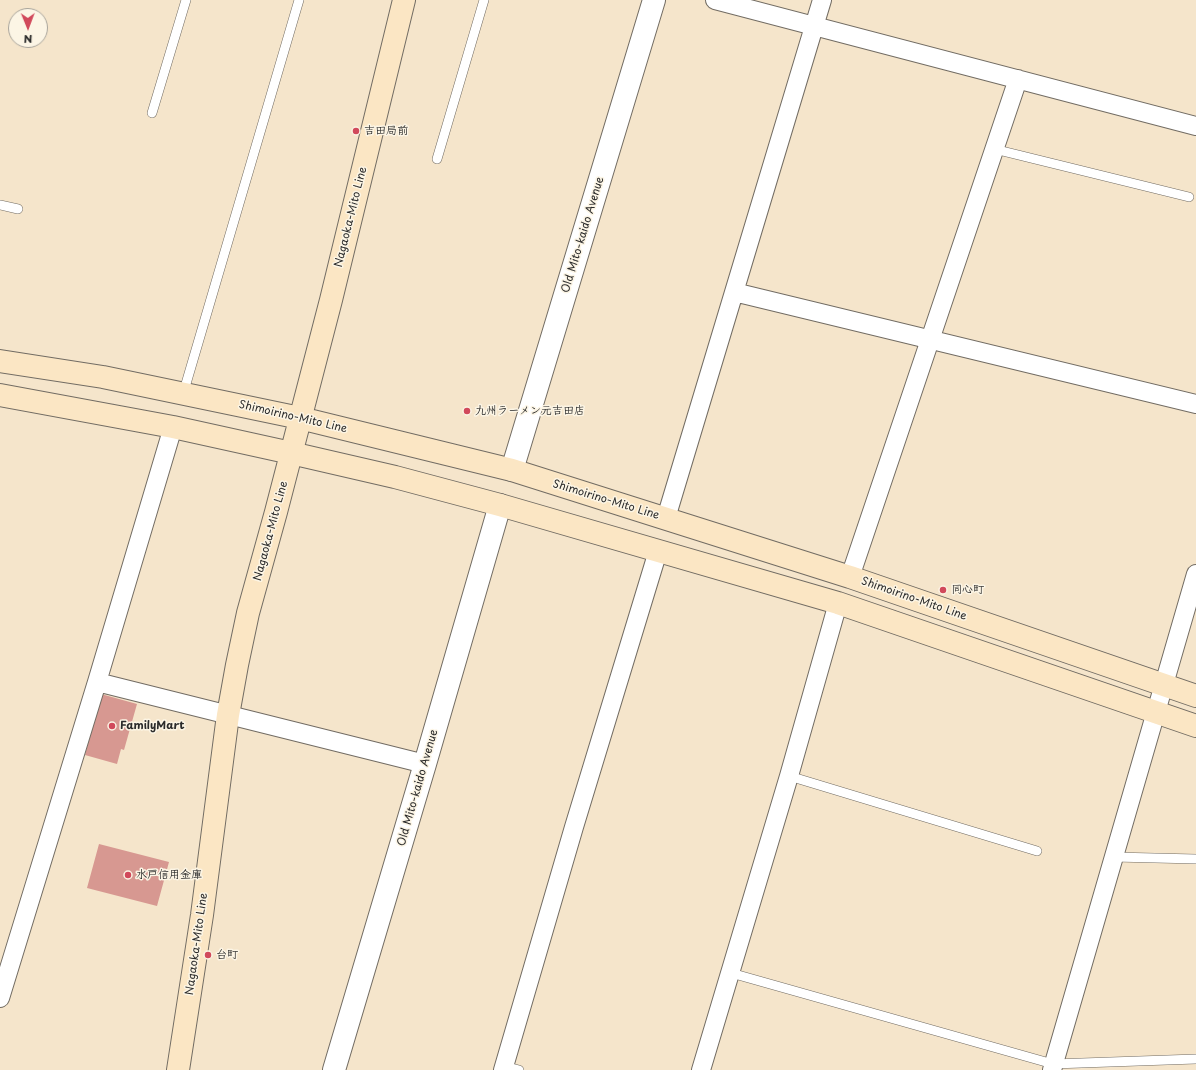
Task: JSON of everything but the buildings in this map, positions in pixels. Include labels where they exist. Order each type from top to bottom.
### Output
[{"type":"main road","name":"Nagaoka-Mito Line","points":[[178,1070],[202,915],[228,715],[248,613],[331,300],[404,0]]},
{"type":"main road","name":"Shimoirino-Mito Line","points":[[0,360],[104,377],[300,418],[512,470],[850,577],[1196,696]]},
{"type":"main road","points":[[0,395],[173,427],[394,477],[500,505],[838,603],[1196,726]]},
{"type":"street","name":"Old Mito-kaido Avenue","points":[[512,470],[654,0]]},
{"type":"street","points":[[715,0],[1196,126]]},
{"type":"street","points":[[666,518],[822,0]]},
{"type":"street","points":[[850,577],[1018,79]]},
{"type":"street","points":[[734,292],[1196,404]]},
{"type":"street","points":[[0,998],[97,682],[173,427]]},
{"type":"street","name":"Old Mito-kaido Avenue","points":[[334,1070],[500,505]]},
{"type":"street","points":[[509,1069],[574,827],[658,551]]},
{"type":"street","points":[[1053,1067],[1196,574]]},
{"type":"street","points":[[701,1070],[789,776],[838,603]]},
{"type":"street","points":[[97,682],[425,764]]},
{"type":"lane","points":[[152,113],[186,0]]},
{"type":"lane","points":[[183,394],[299,0]]},
{"type":"lane","points":[[437,158],[484,0]]},
{"type":"lane","points":[[994,149],[1189,197]]},
{"type":"lane","points":[[0,205],[18,210]]},
{"type":"lane","points":[[789,776],[1037,851]]},
{"type":"lane","points":[[1114,857],[1196,859]]},
{"type":"lane","points":[[731,973],[1053,1067],[1196,1059]]},
{"type":"place","name":"吉田局前","points":[[356,131]]},
{"type":"place","name":"九州ラーメン元吉田店","points":[[467,411]]},
{"type":"place","name":"同心町","points":[[943,590]]},
{"type":"place","name":"FamilyMart","points":[[112,726]]},
{"type":"place","name":"水戸信用金庫","points":[[128,875]]},
{"type":"place","name":"台町","points":[[208,955]]}]
